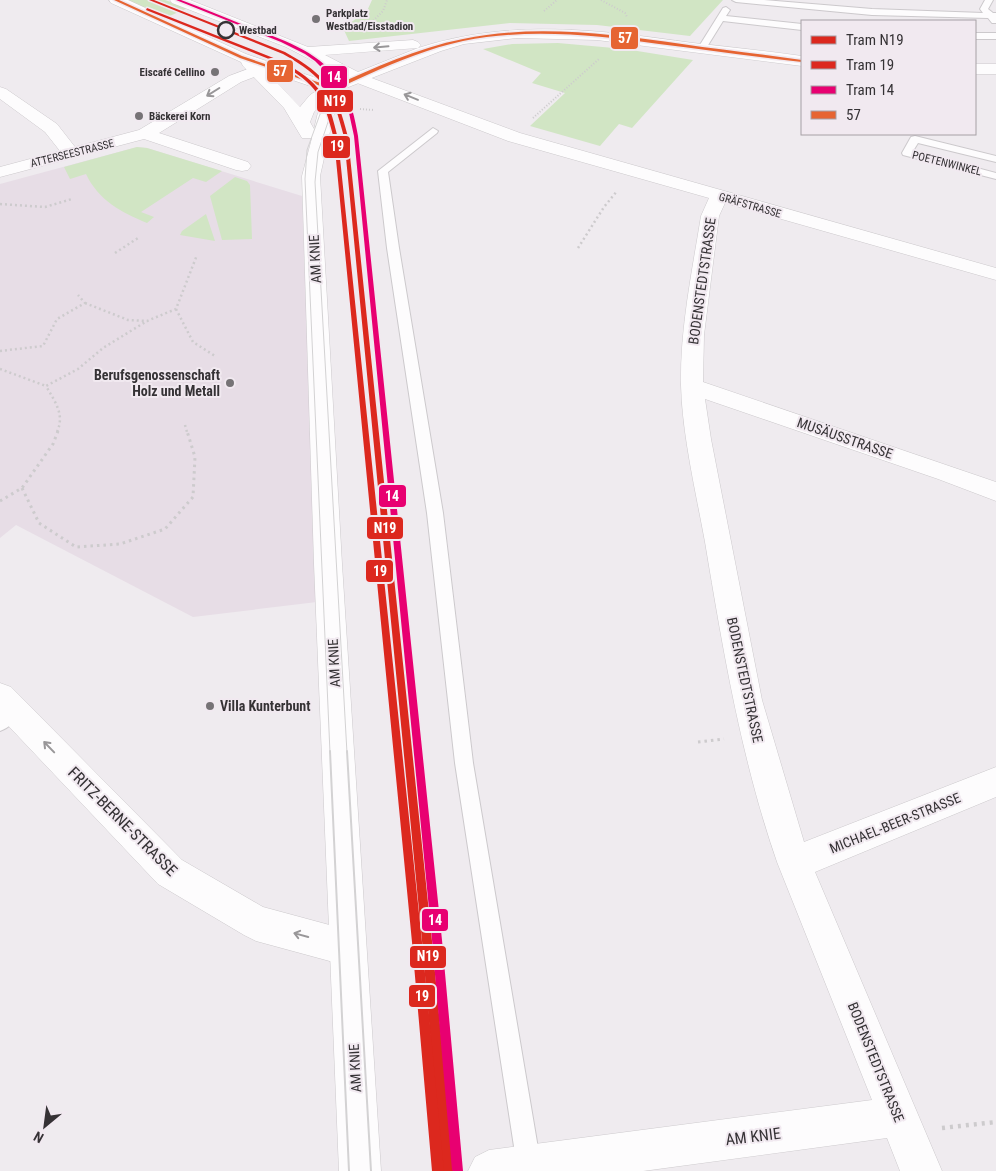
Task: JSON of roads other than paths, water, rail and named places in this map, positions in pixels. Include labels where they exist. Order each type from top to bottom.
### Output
[{"type":"street","points":[[116,0],[241,57],[360,98],[358,78]]},
{"type":"street","points":[[177,0],[305,50],[349,50],[525,33],[556,32],[613,37],[801,61]]},
{"type":"street","points":[[303,121],[308,106],[325,87],[358,78],[410,55],[464,40]]},
{"type":"street","name":"GRÄFSTRASSE","points":[[305,50],[358,78],[510,136]]},
{"type":"street","points":[[241,57],[282,96],[303,121],[316,156]]},
{"type":"street","points":[[976,69],[996,69]]},
{"type":"street","name":"ATTERSEESTRASSE","points":[[0,172],[145,134],[235,79],[256,71]]},
{"type":"street","name":"AM KNIE","points":[[325,87],[316,156],[310,176],[360,1171]]},
{"type":"street","points":[[0,92],[51,128],[70,153]]},
{"type":"street","name":"GRÄFSTRASSE","points":[[383,105],[510,136],[996,274]]},
{"type":"street","points":[[145,134],[242,166]]},
{"type":"street","name":"BODENSTEDTSTRASSE","points":[[719,196],[708,225],[693,335],[692,386],[699,439],[746,700],[785,837],[794,862],[916,1123],[921,1171]]},
{"type":"street","name":"MUSÄUSSTRASSE","points":[[692,386],[947,473],[996,492]]},
{"type":"street","name":"FRITZ-BERNE-STRASSE","points":[[4,710],[170,872],[256,923],[348,948]]},
{"type":"street","name":"MICHAEL-BEER-STRASSE","points":[[794,862],[827,851],[996,782]]},
{"type":"street","name":"AM KNIE","points":[[489,1171],[916,1123]]},
{"type":"lane","points":[[702,48],[735,0],[872,12],[994,18]]},
{"type":"lane","points":[[989,0],[984,9],[994,18]]},
{"type":"lane","points":[[872,12],[875,20]]},
{"type":"lane","points":[[721,18],[801,27]]},
{"type":"lane","points":[[976,36],[996,36]]},
{"type":"lane","points":[[433,131],[383,171],[393,248],[435,513],[464,763],[528,1166]]},
{"type":"lane","name":"POETENWINKEL","points":[[996,159],[915,139],[907,153],[996,176]]},
{"type":"tram line","name":"N19","points":[[151,0],[284,53],[299,61],[320,77],[327,86],[338,107],[342,121],[346,137],[427,941],[448,1171]]},
{"type":"tram line","name":"14","points":[[178,0],[283,41],[317,60],[335,78],[349,106],[353,121],[437,940],[458,1170]]},
{"type":"tram line","name":"19","points":[[147,9],[280,62],[313,84],[329,111],[336,139],[417,942],[438,1171]]},
{"type":"tram line","points":[[321,89],[323,106],[307,150],[305,179],[330,753]]},
{"type":"tram line","points":[[333,91],[333,107],[318,152],[315,182],[347,753]]},
{"type":"tram line","points":[[330,751],[349,1171]]},
{"type":"tram line","points":[[347,751],[371,1171]]},
{"type":"place","name":"Parkplatz Westbad/Eisstadion","points":[[316,19]]},
{"type":"place","name":"Westbad","points":[[226,30]]},
{"type":"place","name":"Eiscafé Cellino","points":[[215,72]]},
{"type":"place","name":"Bäckerei Korn","points":[[139,116]]},
{"type":"place","name":"Berufsgenossenschaft Holz und Metall","points":[[230,383]]},
{"type":"place","name":"Villa Kunterbunt","points":[[210,706]]}]
